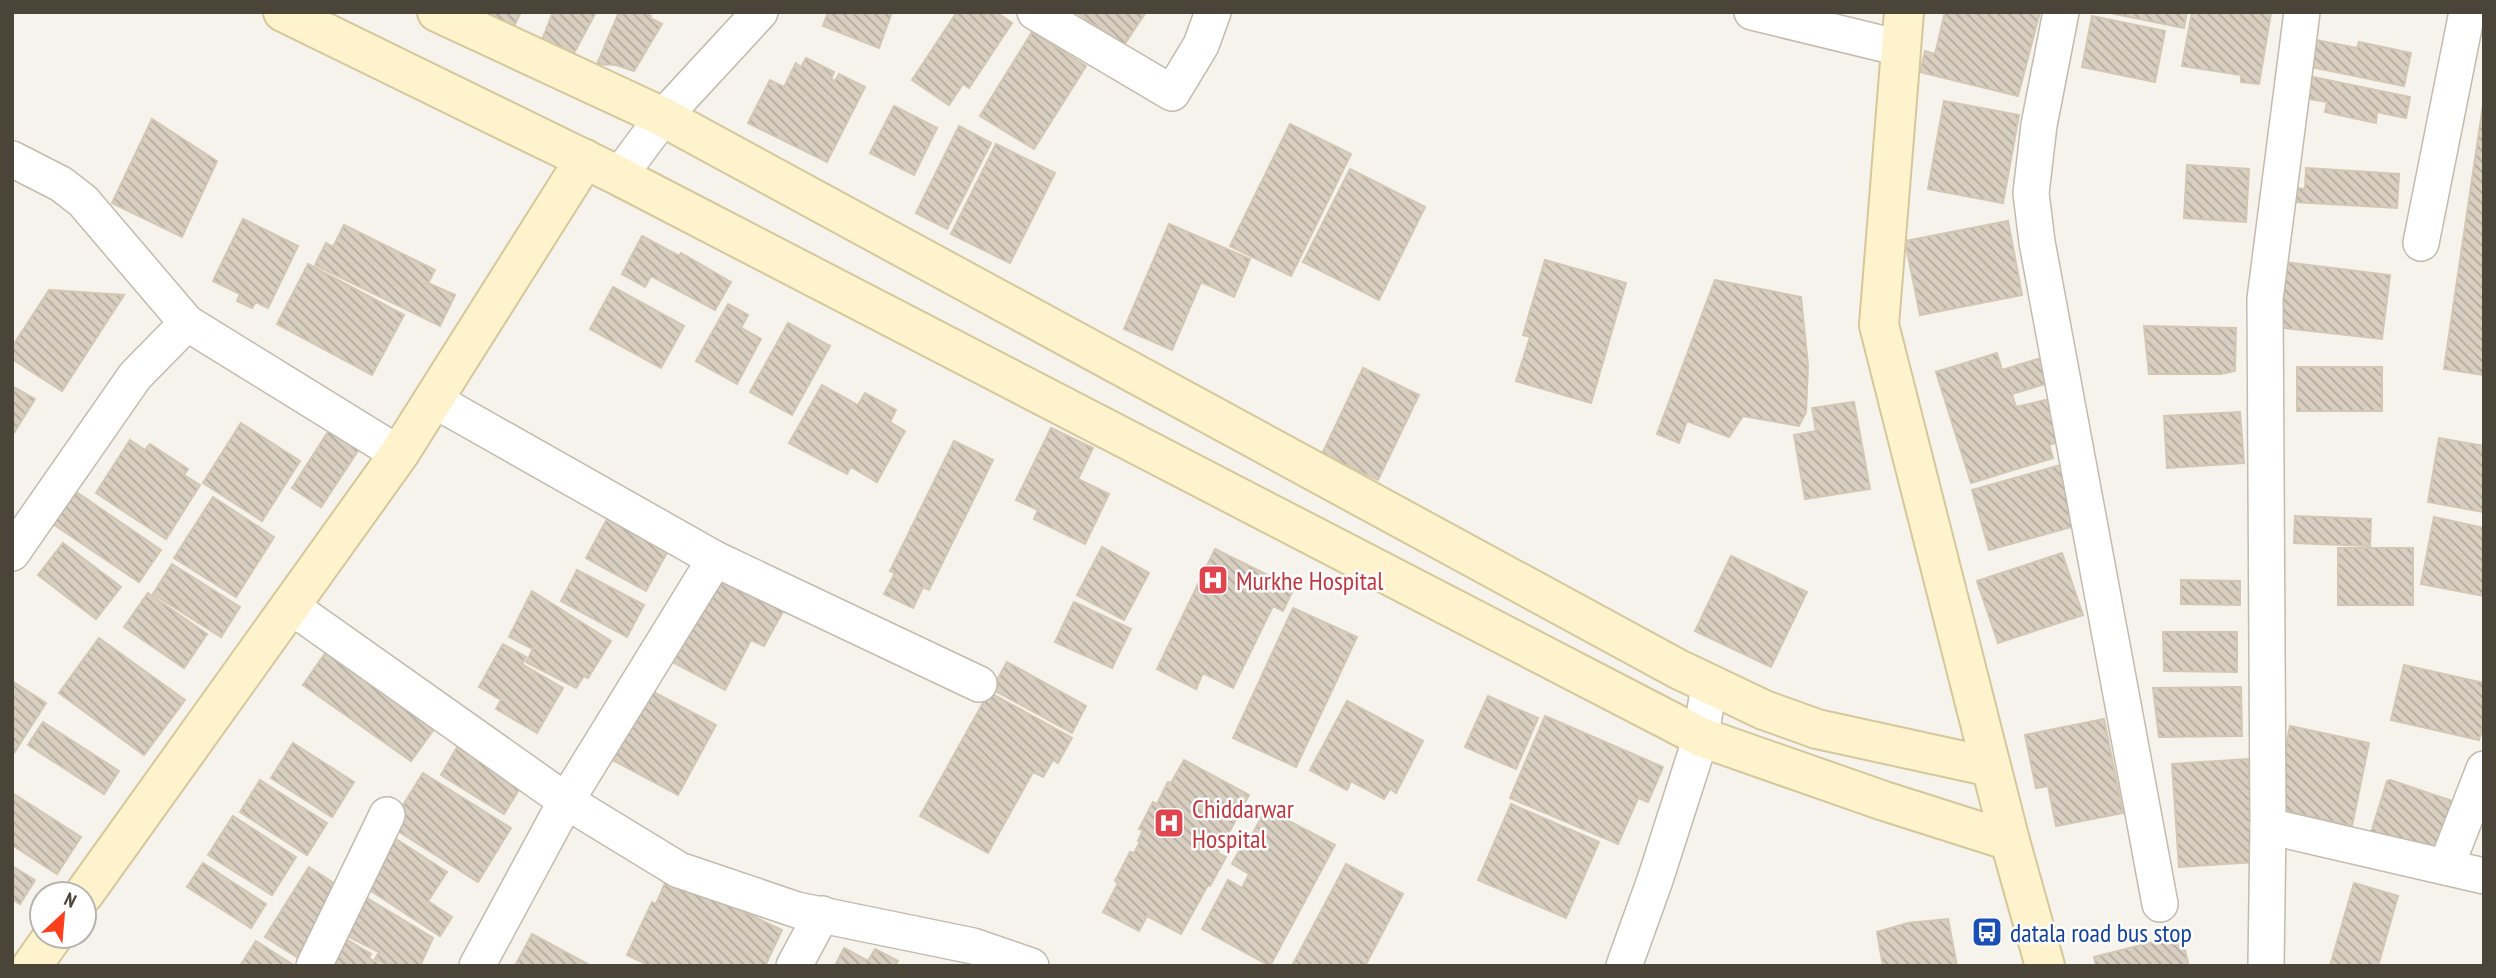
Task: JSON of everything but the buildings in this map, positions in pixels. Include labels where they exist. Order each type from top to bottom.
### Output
[{"type":"main road","points":[[283,12],[619,176],[1701,737],[1884,801],[2010,841]]},
{"type":"main road","points":[[437,12],[663,117],[1678,669],[1764,710],[1817,729],[1992,767]]},
{"type":"main road","points":[[1902,30],[1879,325],[2010,841],[2045,966]]},
{"type":"main road","points":[[94,880],[399,454],[584,159]]},
{"type":"main road","points":[[32,966],[43,950]]},
{"type":"street","points":[[619,176],[663,117],[760,12]]},
{"type":"street","points":[[1035,12],[1172,93],[1201,45],[1213,12]]},
{"type":"street","points":[[1752,12],[1902,30]]},
{"type":"street","points":[[2061,12],[2039,125],[2031,193],[2037,242],[2160,904]]},
{"type":"street","points":[[2266,966],[2268,826],[2265,299],[2302,12]]},
{"type":"street","points":[[2421,243],[2467,12]]},
{"type":"street","points":[[12,159],[61,184],[83,201],[187,323],[399,454]]},
{"type":"street","points":[[12,553],[135,376],[187,323]]},
{"type":"street","points":[[434,400],[715,559],[979,684]]},
{"type":"street","points":[[477,966],[566,801],[715,559]]},
{"type":"street","points":[[289,605],[566,801],[679,870],[797,910],[974,946],[1031,966]]},
{"type":"street","points":[[1626,965],[1701,737],[1709,684]]},
{"type":"street","points":[[2446,867],[2484,769]]},
{"type":"street","points":[[314,966],[387,815]]},
{"type":"street","points":[[2268,826],[2484,876]]},
{"type":"street","points":[[794,966],[822,914]]},
{"type":"place","name":"Murkhe Hospital","points":[[1213,580]]},
{"type":"place","name":"Chiddarwar Hospital","points":[[1169,823]]},
{"type":"place","name":"datala road bus stop","points":[[1987,932]]}]
